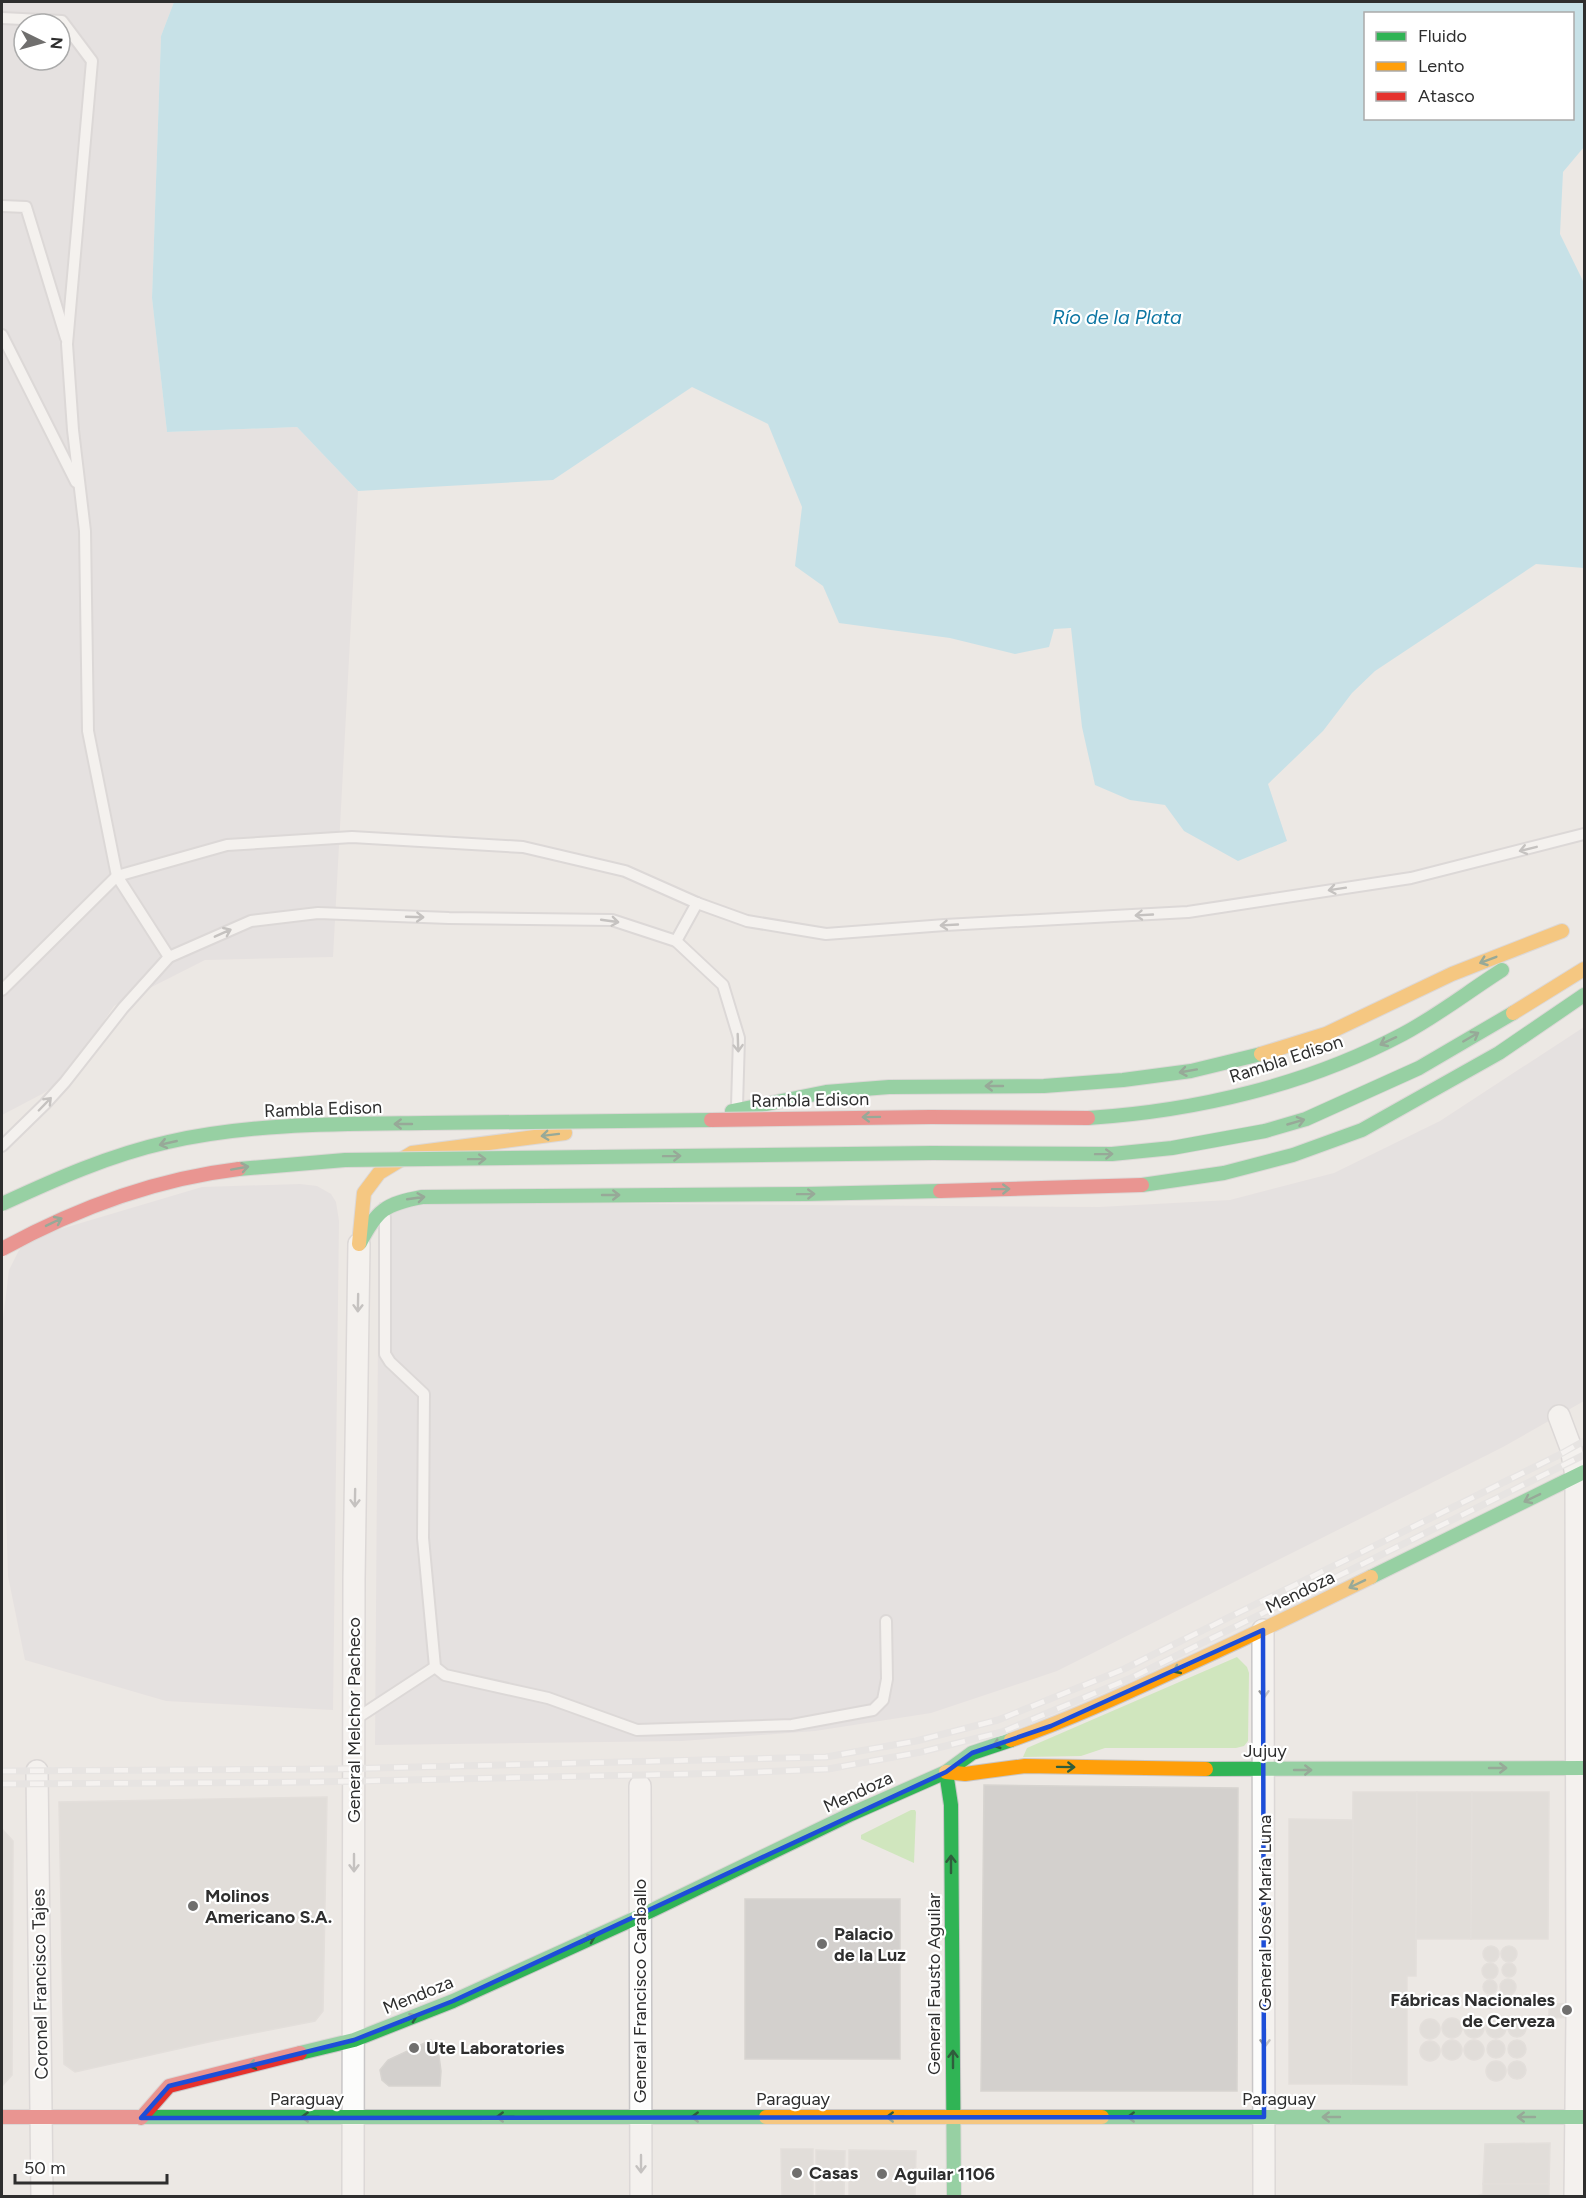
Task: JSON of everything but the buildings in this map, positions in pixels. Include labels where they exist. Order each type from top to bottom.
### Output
[{"type":"main road","name":"Rambla Edison","points":[[2,1204],[107,1160],[168,1142],[251,1130],[344,1124],[930,1116],[1110,1116],[1175,1108],[1256,1090],[1346,1060],[1403,1034],[1577,922]]},
{"type":"main road","points":[[359,1244],[364,1192],[379,1173],[412,1153],[736,1110],[826,1092],[889,1087],[1044,1086],[1123,1080],[1191,1071],[1269,1052],[1326,1034],[1452,974],[1562,931]]},
{"type":"main road","points":[[2,1249],[63,1218],[116,1196],[179,1179],[252,1166],[345,1160],[1122,1153],[1182,1146],[1265,1131],[1306,1119],[1419,1068],[1536,1000],[1584,969]]},
{"type":"main road","points":[[359,1244],[374,1215],[392,1202],[422,1197],[806,1194],[1136,1186],[1224,1173],[1293,1155],[1362,1130],[1499,1053],[1584,995]]},
{"type":"main road","name":"Mendoza","points":[[141,2118],[169,2086],[354,2040],[453,2001],[640,1916],[851,1814],[946,1772],[972,1753],[1051,1726],[1263,1630],[1580,1474]]},
{"type":"main road","name":"Jujuy","points":[[946,1772],[965,1774],[1025,1766],[1264,1770],[1581,1768]]},
{"type":"main road","name":"General Fausto Aguilar","points":[[946,1772],[951,1805],[954,2196]]},
{"type":"main road","name":"Paraguay","points":[[2,2117],[1581,2117]]},
{"type":"street","name":"General Melchor Pacheco","points":[[353,2196],[355,2117],[354,1580],[359,1244]]},
{"type":"street","points":[[1558,1416],[1580,1474],[1581,1768],[1577,2010],[1581,2117],[1575,2196]]},
{"type":"street","name":"General José María Luna","points":[[1263,1630],[1264,2196]]},
{"type":"street","name":"Coronel Francisco Tajes","points":[[37,1771],[42,2196]]},
{"type":"street","name":"General Francisco Caraballo","points":[[640,1786],[641,2196]]},
{"type":"lane","points":[[2,18],[62,21],[92,61],[67,344],[73,430],[85,531],[88,731],[117,876],[169,957]]},
{"type":"lane","points":[[2,206],[26,207],[67,344]]},
{"type":"lane","points":[[2,335],[75,478],[85,531]]},
{"type":"lane","points":[[2,990],[117,876],[227,845],[352,837],[523,847],[625,871],[697,903],[747,921],[826,934],[1188,912],[1411,878],[1584,834]]},
{"type":"lane","points":[[676,941],[697,903]]},
{"type":"lane","points":[[2,1146],[65,1082],[123,1008],[169,957],[251,921],[318,913],[449,918],[612,920],[676,941],[723,985],[739,1038],[736,1110]]},
{"type":"lane","points":[[385,1208],[385,1354],[390,1362],[424,1394],[423,1538],[435,1667],[445,1675],[548,1698],[637,1730],[792,1725],[873,1710],[883,1700],[887,1679],[886,1621]]},
{"type":"lane","points":[[354,1720],[435,1667]]},
{"type":"highlighted area","points":[[1263,1630],[1264,2117],[141,2118],[169,2086],[354,2040],[453,2001],[946,1772],[972,1753],[1051,1726]]},
{"type":"shaded area","points":[[2,2],[174,2],[161,36],[152,298],[167,432],[297,427],[358,491],[333,957],[205,960],[114,1006],[65,1079],[2,1115]]},
{"type":"shaded area","points":[[1584,1027],[1584,1401],[1503,1447],[1057,1671],[931,1713],[815,1731],[682,1741],[375,1745],[379,1202],[1099,1207],[1230,1200],[1334,1173],[1440,1121]]},
{"type":"shaded area","points":[[300,1184],[317,1186],[331,1194],[336,1202],[339,1221],[333,1710],[166,1701],[25,1660],[8,1576],[4,1446],[3,1319],[9,1270],[18,1252],[27,1239],[202,1187]]},
{"type":"green space","points":[[1237,1657],[1247,1667],[1249,1673],[1248,1741],[1244,1746],[1236,1748],[1105,1748],[1081,1756],[1023,1757],[1027,1748]]},
{"type":"green space","points":[[911,1810],[916,1812],[914,1863],[861,1839],[861,1835]]},
{"type":"water","name":"Río de la Plata","points":[[174,2],[1584,2],[1584,147],[1563,172],[1560,234],[1584,283],[1584,568],[1536,564],[1375,671],[1352,693],[1323,731],[1268,784],[1287,841],[1238,861],[1184,831],[1165,805],[1130,800],[1095,785],[1082,727],[1071,628],[1054,629],[1049,647],[1015,654],[950,638],[839,623],[823,586],[795,566],[802,507],[768,424],[692,387],[553,480],[358,491],[297,427],[167,432],[152,298],[161,36]]},
{"type":"railway","points":[[2,1771],[334,1769],[826,1757],[916,1741],[998,1720],[1124,1669],[1584,1441]]},
{"type":"railway","points":[[2,1784],[315,1782],[735,1773],[828,1769],[921,1752],[1002,1732],[1131,1678],[1584,1455]]},
{"type":"traffic: fast","points":[[1088,1118],[1210,1102],[1290,1081],[1328,1068],[1416,1027],[1502,970]]},
{"type":"traffic: fast","points":[[1142,1185],[1224,1173],[1293,1155],[1362,1130],[1499,1053],[1584,995]]},
{"type":"traffic: fast","points":[[932,1153],[1112,1154],[1172,1148],[1265,1131],[1306,1119],[1419,1068],[1513,1013]]},
{"type":"traffic: fast","points":[[732,1111],[826,1092],[889,1087],[1044,1086],[1123,1080],[1191,1071],[1261,1054]]},
{"type":"traffic: fast","points":[[2,1204],[63,1177],[146,1147],[231,1131],[328,1124],[711,1120]]},
{"type":"traffic: fast","points":[[239,1169],[345,1160],[932,1153]]},
{"type":"traffic: fast","points":[[360,1243],[377,1216],[384,1210],[399,1202],[422,1197],[940,1191]]},
{"type":"traffic: fast","points":[[1371,1577],[1584,1472]]},
{"type":"traffic: fast","points":[[300,2053],[354,2040],[453,2001],[640,1916],[851,1814],[946,1772],[972,1753],[1011,1740]]},
{"type":"traffic: fast","points":[[1206,1769],[1584,1768]]},
{"type":"traffic: fast","points":[[946,1772],[951,1805],[954,2196]]},
{"type":"traffic: fast","points":[[137,2117],[766,2117]]},
{"type":"traffic: fast","points":[[1102,2117],[1584,2117]]},
{"type":"traffic: slow","points":[[1261,1054],[1326,1034],[1452,974],[1562,931]]},
{"type":"traffic: slow","points":[[1513,1013],[1584,969]]},
{"type":"traffic: slow","points":[[359,1244],[364,1193],[379,1173],[412,1153],[565,1133]]},
{"type":"traffic: slow","points":[[1011,1740],[1135,1689],[1371,1577]]},
{"type":"traffic: slow","points":[[946,1772],[965,1774],[1025,1766],[1206,1769]]},
{"type":"traffic: slow","points":[[766,2117],[1102,2117]]},
{"type":"traffic: jam","points":[[930,1117],[1088,1118]]},
{"type":"traffic: jam","points":[[711,1120],[930,1117]]},
{"type":"traffic: jam","points":[[2,1249],[30,1234],[117,1197],[177,1180],[239,1169]]},
{"type":"traffic: jam","points":[[940,1191],[1142,1185]]},
{"type":"traffic: jam","points":[[141,2118],[169,2086],[300,2053]]},
{"type":"traffic: jam","points":[[2,2117],[137,2117]]},
{"type":"place","name":"Molinos Americano S.A.","points":[[193,1906]]},
{"type":"place","name":"Palacio de la Luz","points":[[822,1944]]},
{"type":"place","name":"Fábricas Nacionales de Cerveza","points":[[1567,2010]]},
{"type":"place","name":"Ute Laboratories","points":[[414,2048]]},
{"type":"place","name":"Casas","points":[[797,2173]]},
{"type":"place","name":"Aguilar 1106","points":[[882,2174]]}]
